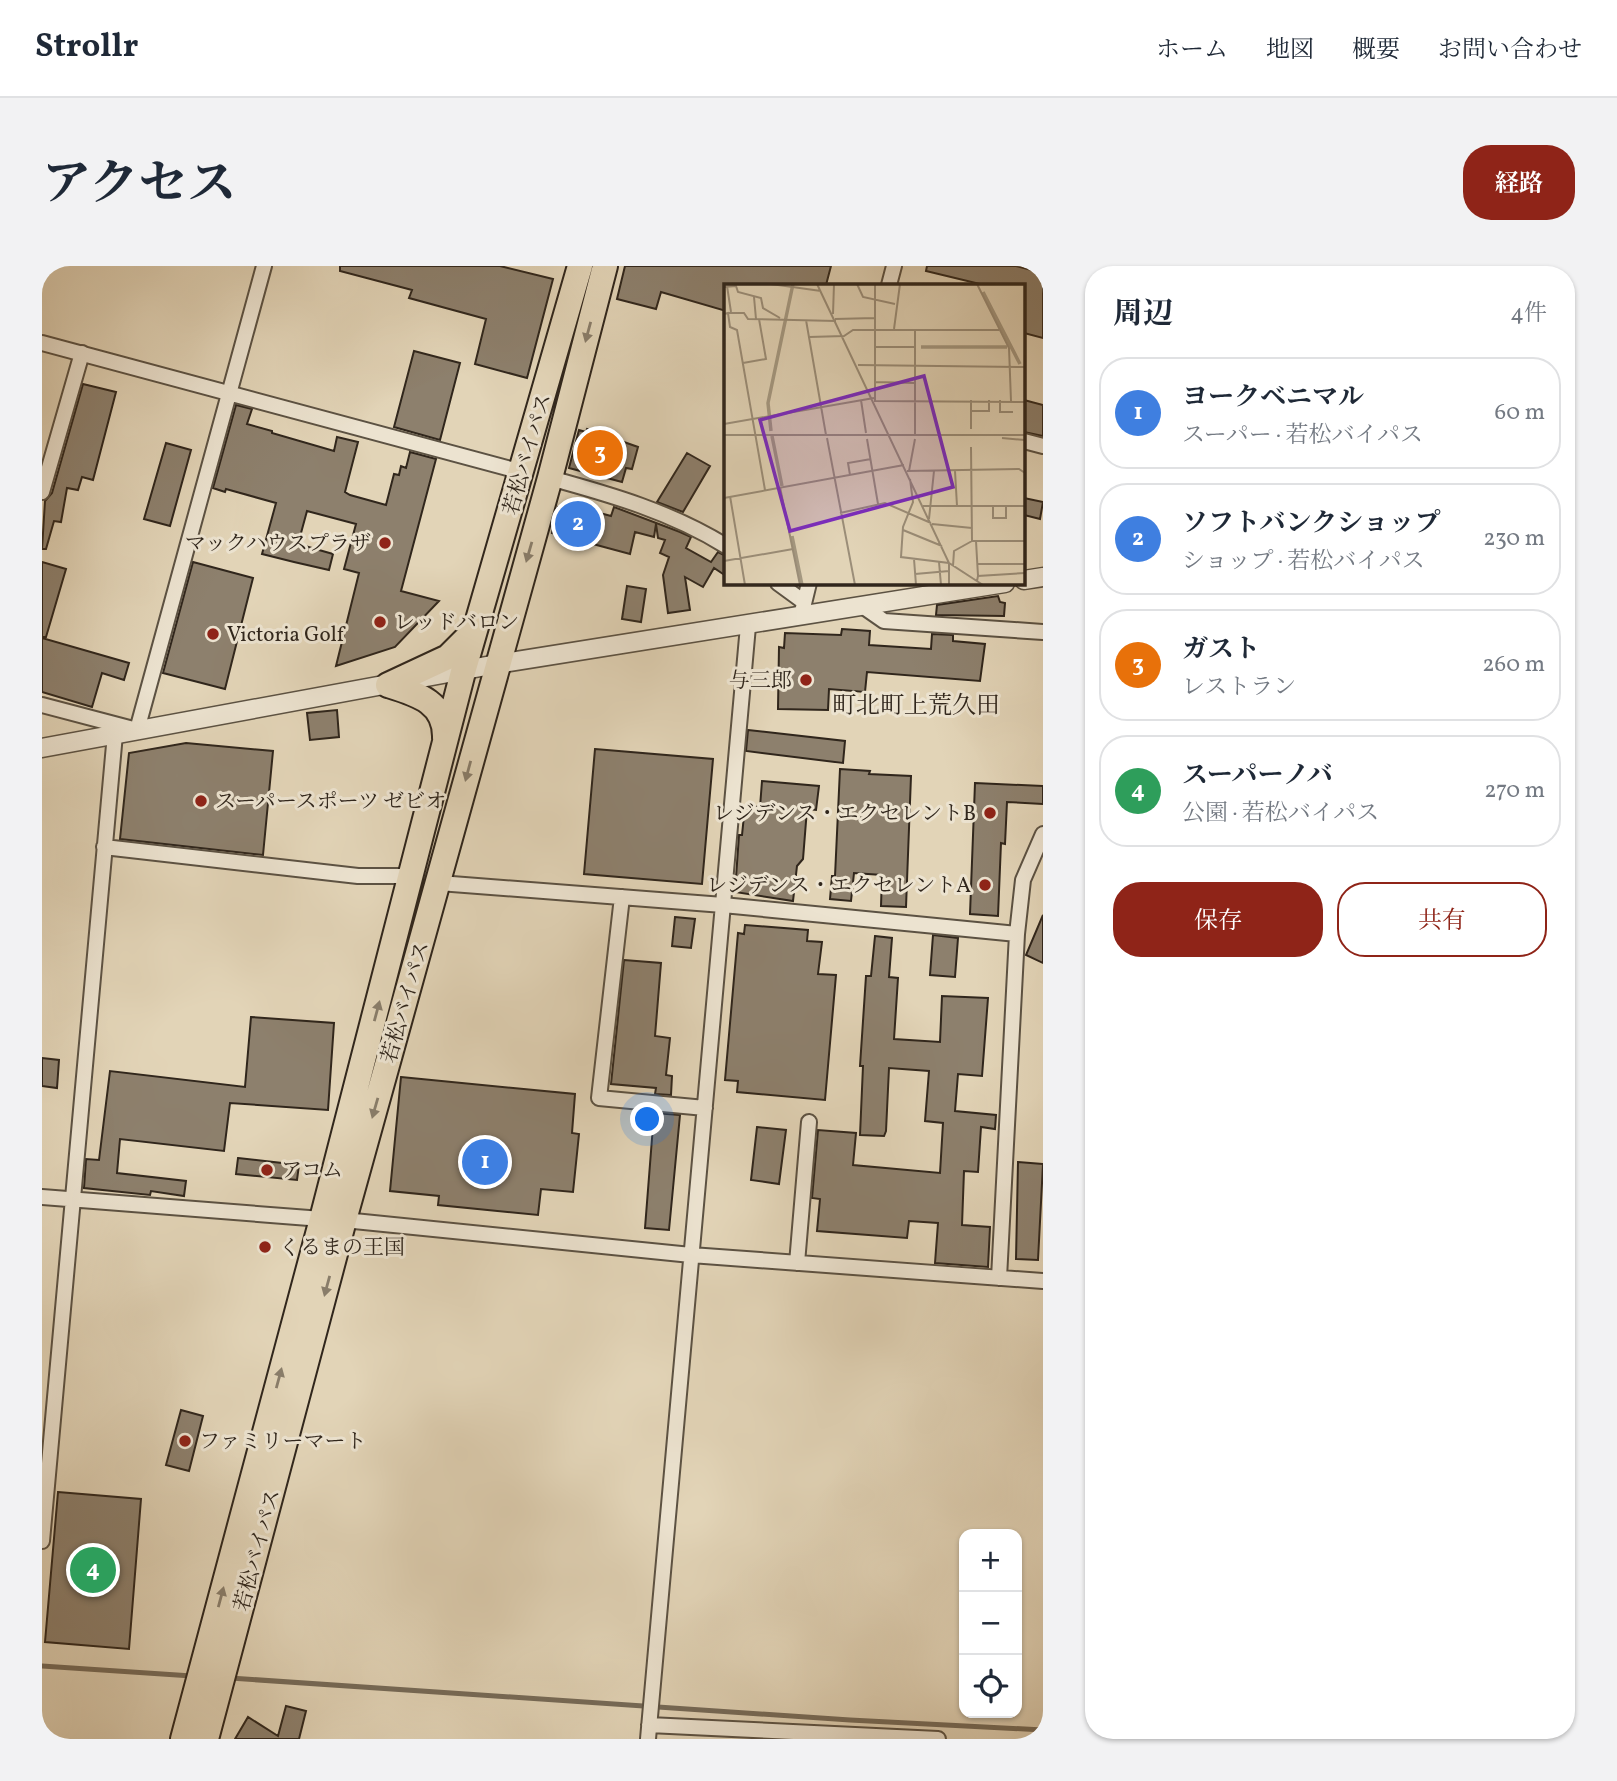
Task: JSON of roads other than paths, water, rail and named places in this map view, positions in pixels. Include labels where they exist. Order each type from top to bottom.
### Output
[{"type":"highway","name":"若松バイパス","points":[[183,1739],[206,1697],[333,1220],[412,876],[463,672],[580,266]]},
{"type":"highway","name":"若松バイパス","points":[[333,1220],[439,883],[605,266]]},
{"type":"highway","points":[[388,685],[448,657],[478,623]]},
{"type":"highway","points":[[388,685],[433,702],[444,723],[445,744]]},
{"type":"highway","name":"若松バイパス","points":[[206,1697],[206,1739]]},
{"type":"street","points":[[137,730],[264,266]]},
{"type":"street","points":[[889,284],[894,266]]},
{"type":"street","points":[[42,343],[522,472]]},
{"type":"street","points":[[42,492],[82,353]]},
{"type":"street","points":[[1026,442],[1043,446]]},
{"type":"street","points":[[550,478],[643,505],[703,532],[724,545]]},
{"type":"street","points":[[779,584],[802,609]]},
{"type":"street","points":[[802,609],[809,584]]},
{"type":"street","points":[[42,748],[497,664],[748,626],[802,609],[861,605],[998,584]]},
{"type":"street","points":[[861,605],[884,621],[1043,632]]},
{"type":"street","points":[[748,626],[649,1726],[938,1739]]},
{"type":"street","points":[[42,705],[137,730]]},
{"type":"street","points":[[42,1541],[71,1199],[116,734]]},
{"type":"street","points":[[999,1278],[1017,934],[1023,880],[1043,834]]},
{"type":"street","points":[[104,847],[358,876],[412,876]]},
{"type":"street","points":[[439,883],[723,905],[1017,934]]},
{"type":"street","points":[[622,897],[599,1098],[705,1108]]},
{"type":"street","points":[[797,1263],[809,1122]]},
{"type":"street","points":[[42,1197],[333,1220],[691,1255],[1043,1281]]},
{"type":"waterway","points":[[42,1666],[192,1676]]},
{"type":"waterway","points":[[230,1678],[850,1720],[1043,1730]]},
{"type":"place","name":"ガスト","points":[[600,453]]},
{"type":"place","name":"ソフトバンクショップ","points":[[578,524]]},
{"type":"place","name":"マックハウスプラザ","points":[[385,543]]},
{"type":"place","name":"レッドバロン","points":[[380,622]]},
{"type":"place","name":"Victoria Golf","points":[[213,634]]},
{"type":"place","name":"与三郎","points":[[806,680]]},
{"type":"place","name":"スーパースポーツ ゼビオ","points":[[201,801]]},
{"type":"place","name":"レジデンス・エクセレントB","points":[[990,813]]},
{"type":"place","name":"レジデンス・エクセレントA","points":[[985,885]]},
{"type":"place","name":"ヨークベニマル","points":[[485,1162]]},
{"type":"place","name":"アコム","points":[[267,1170]]},
{"type":"place","name":"くるまの王国","points":[[265,1247]]},
{"type":"place","name":"ファミリーマート","points":[[185,1441]]},
{"type":"place","name":"スーパーノバ","points":[[93,1570]]},
{"type":"district","name":"町北町上荒久田","points":[[916,705]]}]
